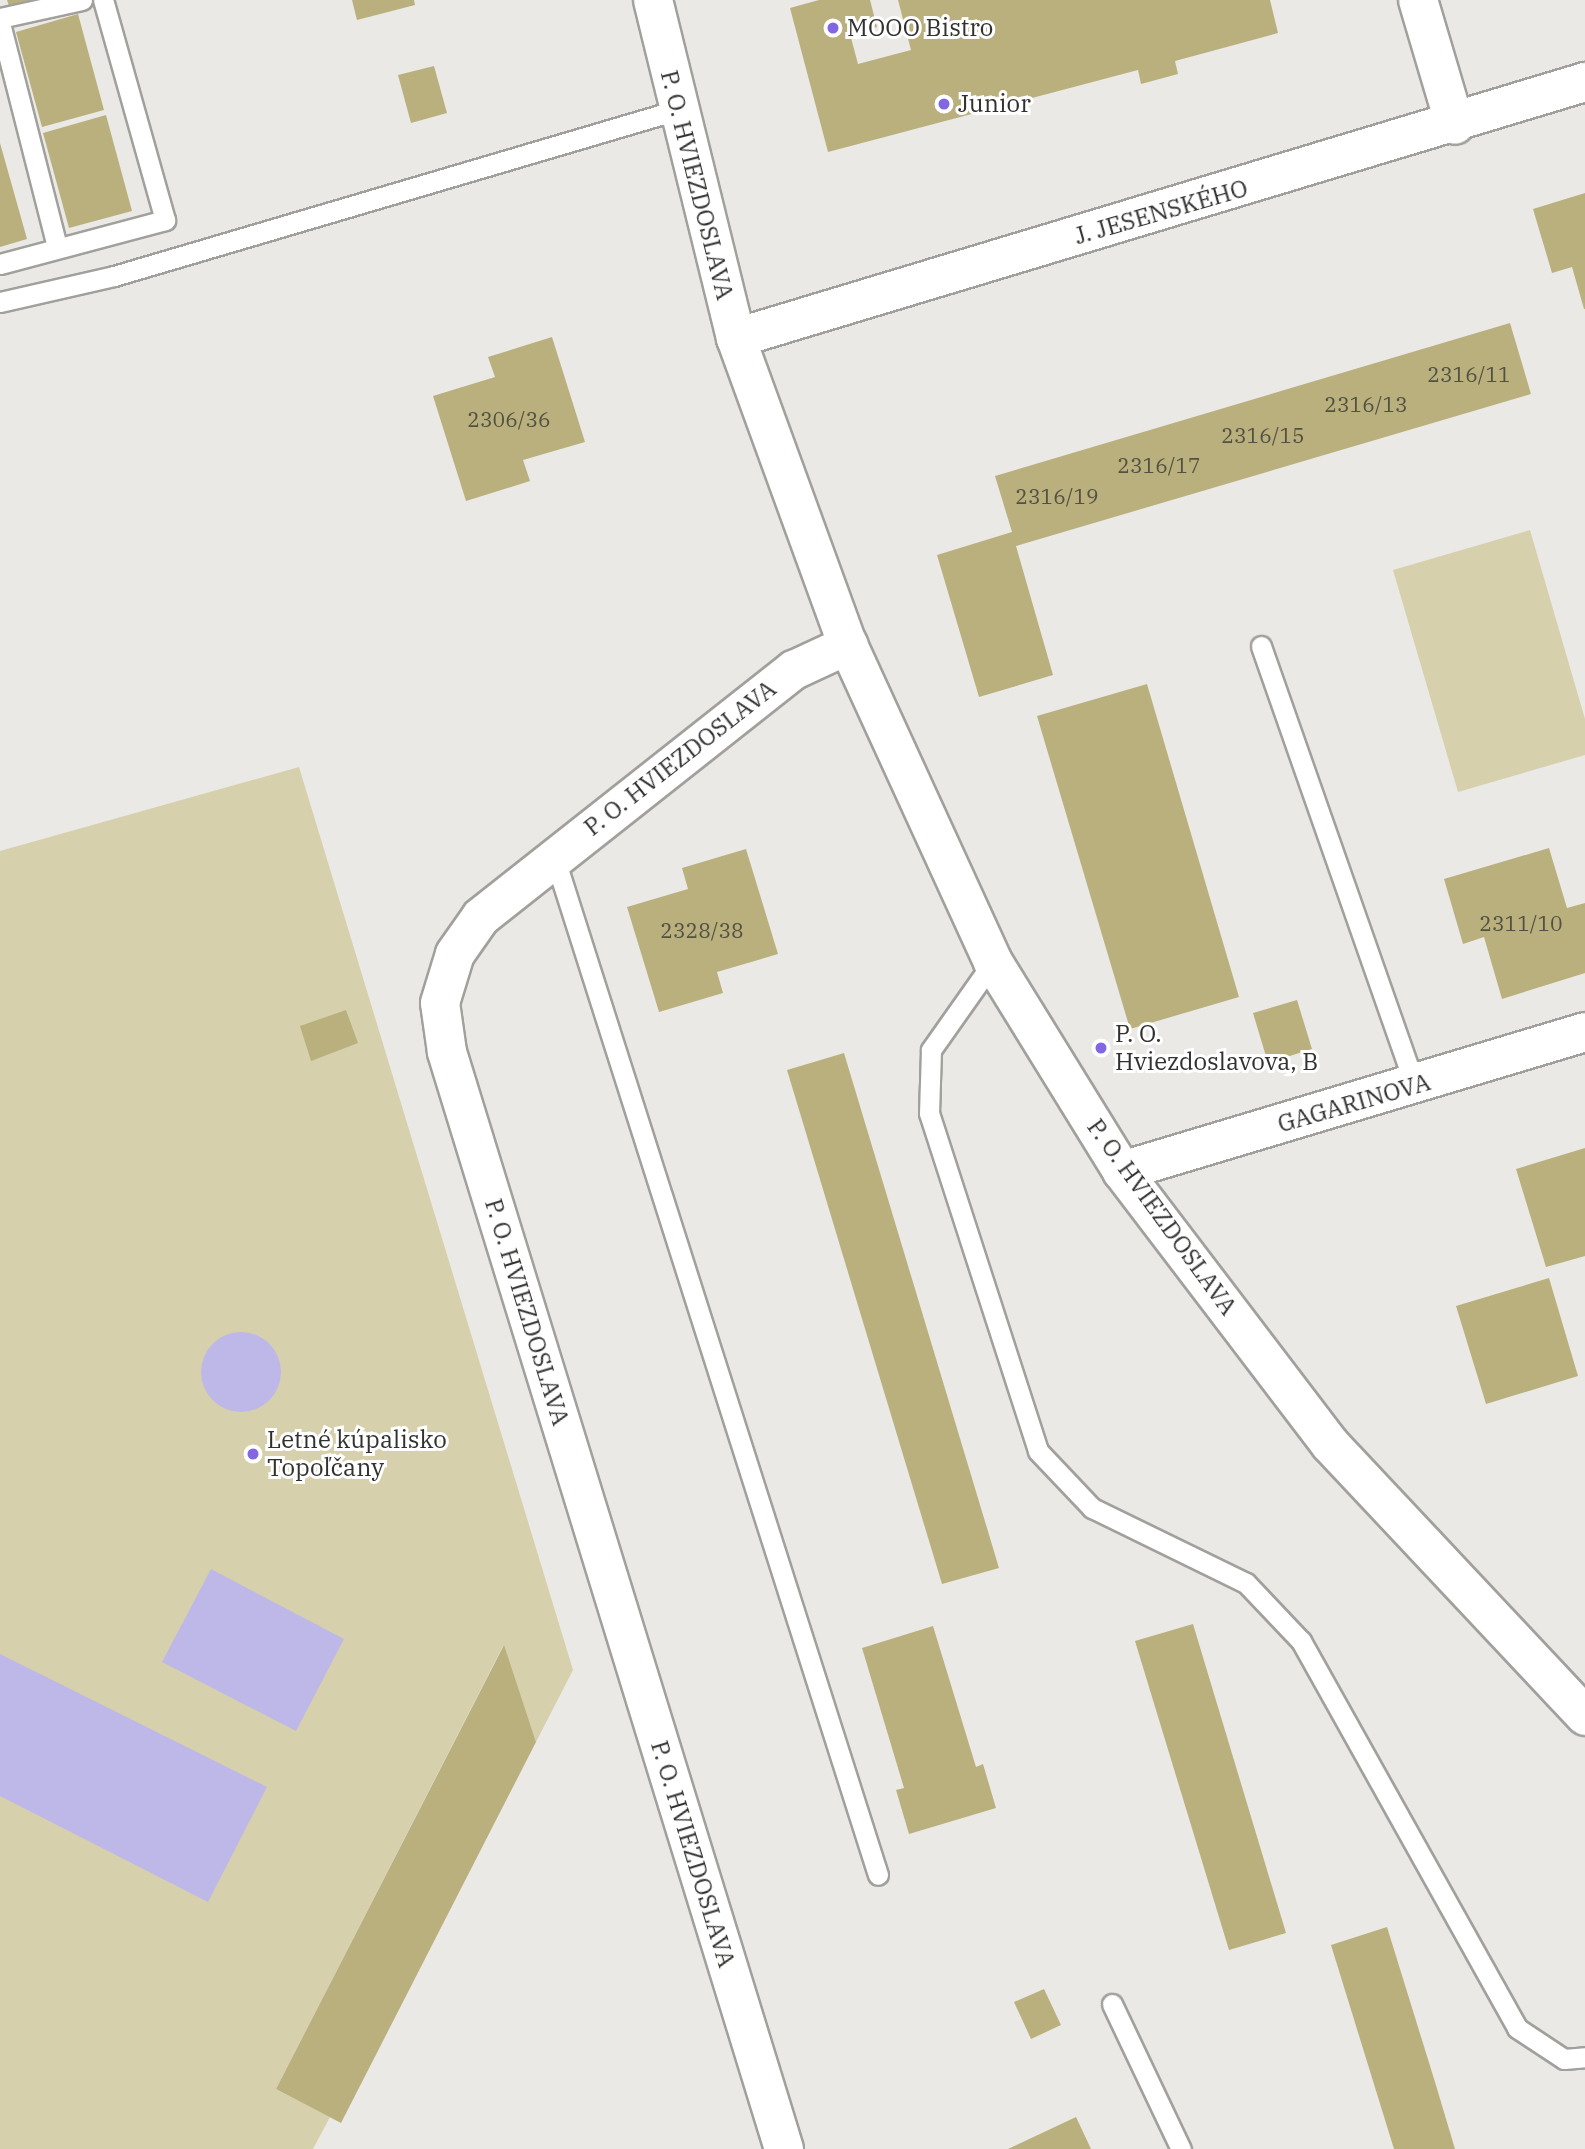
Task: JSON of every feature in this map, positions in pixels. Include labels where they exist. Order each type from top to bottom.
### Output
[{"type":"street","name":"P. O. HVIEZDOSLAVA","points":[[653,0],[677,110],[736,338],[848,645],[993,962],[1122,1171],[1330,1444],[1585,1716]]},
{"type":"street","points":[[1418,0],[1455,125]]},
{"type":"street","name":"J. JESENSKÉHO","points":[[736,338],[1455,125],[1585,82]]},
{"type":"street","name":"P. O. HVIEZDOSLAVA","points":[[784,2149],[447,1052],[440,1003],[456,954],[481,917],[554,856],[794,670],[848,645]]},
{"type":"street","name":"GAGARINOVA","points":[[1122,1171],[1415,1086],[1585,1032]]},
{"type":"lane","points":[[57,247],[0,21],[82,0]]},
{"type":"lane","points":[[0,264],[165,220],[103,0]]},
{"type":"lane","points":[[0,302],[127,273],[677,110]]},
{"type":"lane","points":[[1261,646],[1415,1086]]},
{"type":"lane","points":[[554,856],[878,1875]]},
{"type":"lane","points":[[993,962],[931,1050],[929,1113],[1038,1451],[1092,1508],[1246,1583],[1301,1642],[1517,2028],[1564,2059],[1585,2057]]},
{"type":"lane","points":[[1112,2004],[1181,2149]]},
{"type":"shaded area","points":[[1530,530],[1585,719],[1585,755],[1458,792],[1393,570]]},
{"type":"shaded area","name":"Letné kúpalisko Topoľčany","points":[[299,767],[573,1670],[536,1742],[503,1646],[276,2089],[330,2117],[313,2149],[0,2149],[0,851]]},
{"type":"shaded area","points":[[233,1332],[249,1332],[270,1343],[281,1364],[281,1380],[270,1401],[249,1412],[233,1412],[219,1406],[207,1394],[201,1380],[201,1364],[207,1350],[219,1338]]},
{"type":"shaded area","points":[[211,1569],[344,1639],[296,1731],[162,1662]]},
{"type":"shaded area","points":[[0,1654],[267,1787],[208,1902],[0,1796]]},
{"type":"building","points":[[7,0],[40,0],[10,9]]},
{"type":"building","points":[[352,0],[414,0],[415,5],[357,20]]},
{"type":"building","points":[[819,0],[870,0],[877,27],[850,34],[858,64],[911,50],[898,0],[1270,0],[1278,33],[1175,61],[1178,74],[1141,84],[1138,70],[828,152],[790,8]]},
{"type":"building","points":[[78,14],[104,110],[42,127],[16,32]]},
{"type":"building","points":[[434,66],[447,113],[411,123],[398,75]]},
{"type":"building","points":[[106,115],[132,211],[69,228],[43,133]]},
{"type":"building","points":[[0,143],[27,239],[0,247]]},
{"type":"building","points":[[1585,193],[1584,309],[1572,267],[1552,273],[1533,209]]},
{"type":"building","points":[[1510,323],[1531,394],[1016,546],[1053,675],[979,697],[937,555],[1012,532],[995,476]]},
{"type":"building","points":[[552,337],[585,442],[523,460],[530,481],[466,501],[433,396],[495,377],[488,357]]},
{"type":"building","points":[[1147,684],[1239,997],[1130,1029],[1037,716]]},
{"type":"building","points":[[1549,848],[1567,908],[1585,903],[1585,973],[1502,999],[1484,937],[1463,944],[1444,879]]},
{"type":"building","points":[[746,849],[778,954],[717,972],[723,993],[659,1012],[627,907],[688,889],[682,868]]},
{"type":"building","points":[[1297,1000],[1312,1049],[1268,1063],[1253,1013]]},
{"type":"building","points":[[346,1010],[358,1043],[311,1061],[300,1026]]},
{"type":"building","points":[[844,1053],[999,1568],[942,1584],[787,1070]]},
{"type":"building","points":[[1585,1148],[1585,1256],[1546,1267],[1516,1169]]},
{"type":"building","points":[[1549,1278],[1578,1376],[1486,1404],[1456,1306]]},
{"type":"building","points":[[1193,1624],[1286,1933],[1229,1950],[1135,1641]]},
{"type":"building","points":[[933,1626],[976,1767],[983,1764],[996,1808],[909,1834],[896,1790],[904,1788],[862,1648]]},
{"type":"building","points":[[504,1645],[536,1742],[341,2123],[276,2089]]},
{"type":"building","points":[[1387,1927],[1455,2149],[1394,2149],[1331,1945]]},
{"type":"building","points":[[1044,1989],[1061,2025],[1031,2039],[1014,2002]]},
{"type":"building","points":[[1076,2117],[1091,2149],[1008,2149]]},
{"type":"place","name":"MOOO Bistro","points":[[833,28]]},
{"type":"place","name":"Junior","points":[[944,104]]},
{"type":"place","name":"P. O. Hviezdoslavova, B","points":[[1101,1048]]},
{"type":"place","name":"Letné kúpalisko Topoľčany","points":[[253,1454]]}]
